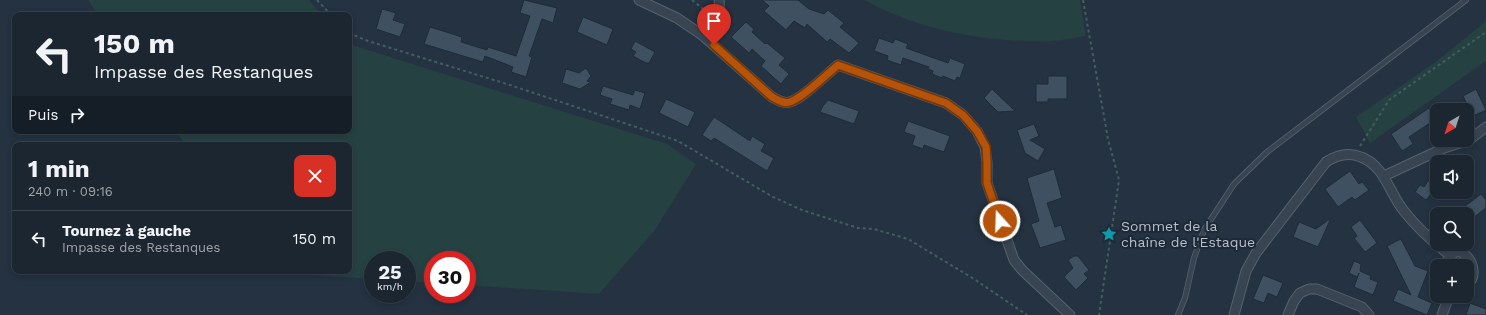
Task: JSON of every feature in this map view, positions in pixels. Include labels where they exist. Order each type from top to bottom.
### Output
[{"type":"street","points":[[639,0],[677,18],[702,35],[772,97],[780,102],[790,102],[802,95],[838,65],[946,103],[963,115],[977,131],[986,147],[987,183],[1014,260],[1022,270],[1070,315]]},
{"type":"street","points":[[702,35],[716,19],[720,8],[719,0]]},
{"type":"street","points":[[1384,176],[1444,148],[1469,140],[1486,127]]},
{"type":"street","points":[[1234,315],[1246,271],[1256,253],[1326,162],[1340,155],[1355,154],[1369,160],[1384,176],[1404,211],[1435,243],[1451,256]]},
{"type":"street","points":[[1448,259],[1459,252],[1466,252],[1474,257],[1480,262],[1478,274],[1474,280]]},
{"type":"street","points":[[1288,315],[1294,301],[1300,293],[1309,289],[1317,289],[1362,308],[1369,315]]},
{"type":"street","points":[[1442,315],[1446,303]]},
{"type":"lane","points":[[1178,315],[1185,298],[1194,258],[1204,230],[1234,184],[1267,152],[1465,0]]},
{"type":"path","points":[[317,0],[328,12]]},
{"type":"path","points":[[692,0],[716,19]]},
{"type":"path","points":[[1083,0],[1105,125],[1119,180],[1099,315]]},
{"type":"path","points":[[1355,154],[1388,100],[1486,32]]},
{"type":"path","points":[[352,34],[368,41],[510,85],[678,141],[773,197],[802,210],[858,228],[874,229],[908,239],[974,278],[1027,315]]},
{"type":"green space","points":[[88,0],[309,0],[319,12],[96,12]]},
{"type":"green space","points":[[864,0],[1080,0],[1086,36],[1053,41],[1004,40],[980,37],[956,33],[908,20]]},
{"type":"green space","points":[[1486,21],[1486,61],[1370,143],[1356,117],[1437,61]]},
{"type":"green space","points":[[352,45],[667,144],[696,164],[655,230],[599,294],[476,286],[476,251],[424,251],[424,282],[416,282],[416,251],[364,251],[364,278],[299,274],[352,274],[352,142],[183,142],[178,134],[352,134]]},
{"type":"building","points":[[524,0],[557,8],[553,23],[542,19],[529,56],[532,57],[526,77],[511,72],[513,67],[485,56],[483,62],[424,44],[430,27],[462,37],[461,42],[487,50],[488,47],[516,56],[530,16],[520,13]]},
{"type":"building","points":[[762,0],[798,0],[809,9],[824,14],[828,10],[844,23],[840,27],[859,43],[849,53],[830,39],[827,42],[807,24],[805,28],[794,21],[786,30],[764,11],[769,6]]},
{"type":"building","points":[[382,9],[396,13],[393,20],[405,24],[400,37],[376,29]]},
{"type":"building","points":[[583,17],[613,29],[607,45],[577,32]]},
{"type":"building","points":[[746,22],[754,29],[752,32],[765,44],[767,43],[785,58],[779,65],[789,74],[781,84],[761,66],[765,61],[752,49],[749,53],[731,37]]},
{"type":"building","points":[[879,38],[893,43],[895,39],[908,44],[906,48],[948,63],[950,58],[965,64],[960,78],[957,77],[955,81],[943,76],[942,78],[932,74],[933,71],[928,69],[929,67],[903,58],[901,65],[887,60],[888,56],[874,51]]},
{"type":"building","points":[[635,41],[655,52],[649,63],[646,63],[633,56],[636,52],[631,49]]},
{"type":"building","points":[[586,68],[591,76],[587,81],[591,82],[580,89],[562,83],[566,69],[579,73]]},
{"type":"building","points":[[1048,76],[1067,76],[1067,99],[1048,99],[1048,102],[1036,102],[1036,84],[1048,84]]},
{"type":"building","points":[[603,86],[633,95],[635,90],[645,93],[640,109],[630,105],[629,110],[610,104],[612,99],[600,95]]},
{"type":"building","points":[[992,89],[1015,111],[998,112],[984,98]]},
{"type":"building","points":[[1476,89],[1486,110],[1474,116],[1474,103],[1464,103],[1466,102],[1463,96]]},
{"type":"building","points":[[666,99],[695,112],[688,127],[659,113]]},
{"type":"building","points":[[828,100],[859,111],[854,124],[820,112]]},
{"type":"building","points":[[1429,108],[1430,123],[1409,137],[1413,144],[1402,151],[1391,134]]},
{"type":"building","points":[[714,117],[750,141],[752,136],[765,144],[761,151],[774,158],[767,171],[714,138],[711,141],[702,135]]},
{"type":"building","points":[[908,121],[950,136],[944,152],[924,145],[923,149],[912,145],[915,136],[904,132]]},
{"type":"building","points":[[1034,124],[1039,136],[1030,140],[1045,149],[1038,161],[1025,153],[1017,130]]},
{"type":"building","points":[[1054,169],[1062,198],[1047,203],[1055,227],[1061,225],[1066,240],[1040,248],[1031,224],[1039,221],[1027,178]]},
{"type":"building","points":[[1350,171],[1359,184],[1362,182],[1369,190],[1355,200],[1352,197],[1338,207],[1325,189]]},
{"type":"building","points":[[1430,178],[1430,195],[1426,200],[1415,192],[1420,185],[1424,187]]},
{"type":"building","points":[[1481,194],[1486,200],[1486,208],[1474,217],[1474,207],[1464,207]]},
{"type":"building","points":[[1331,218],[1318,247],[1293,237],[1299,222],[1316,229]]},
{"type":"building","points":[[1360,220],[1377,243],[1365,252],[1354,238],[1357,236],[1351,227]]},
{"type":"building","points":[[1401,239],[1415,266],[1428,271],[1418,297],[1432,303],[1427,315],[1393,301],[1398,289],[1411,295],[1387,246]]},
{"type":"building","points":[[1074,256],[1078,256],[1089,270],[1084,274],[1088,278],[1076,290],[1064,277],[1073,268],[1068,260]]},
{"type":"building","points":[[1354,261],[1361,264],[1360,271],[1371,276],[1370,279],[1378,282],[1373,295],[1354,287],[1359,273],[1357,277],[1349,273]]},
{"type":"building","points":[[1263,275],[1283,283],[1277,297],[1268,293],[1264,303],[1253,299]]},
{"type":"building","points":[[1470,303],[1486,309],[1486,315],[1466,315]]},
{"type":"place","name":"Sommet de la chaîne de l'Estaque","points":[[1109,234]]},
{"type":"route","points":[[714,45],[772,97],[780,102],[790,102],[802,95],[838,65],[946,103],[963,115],[977,131],[986,147],[987,183],[1000,221]]}]
